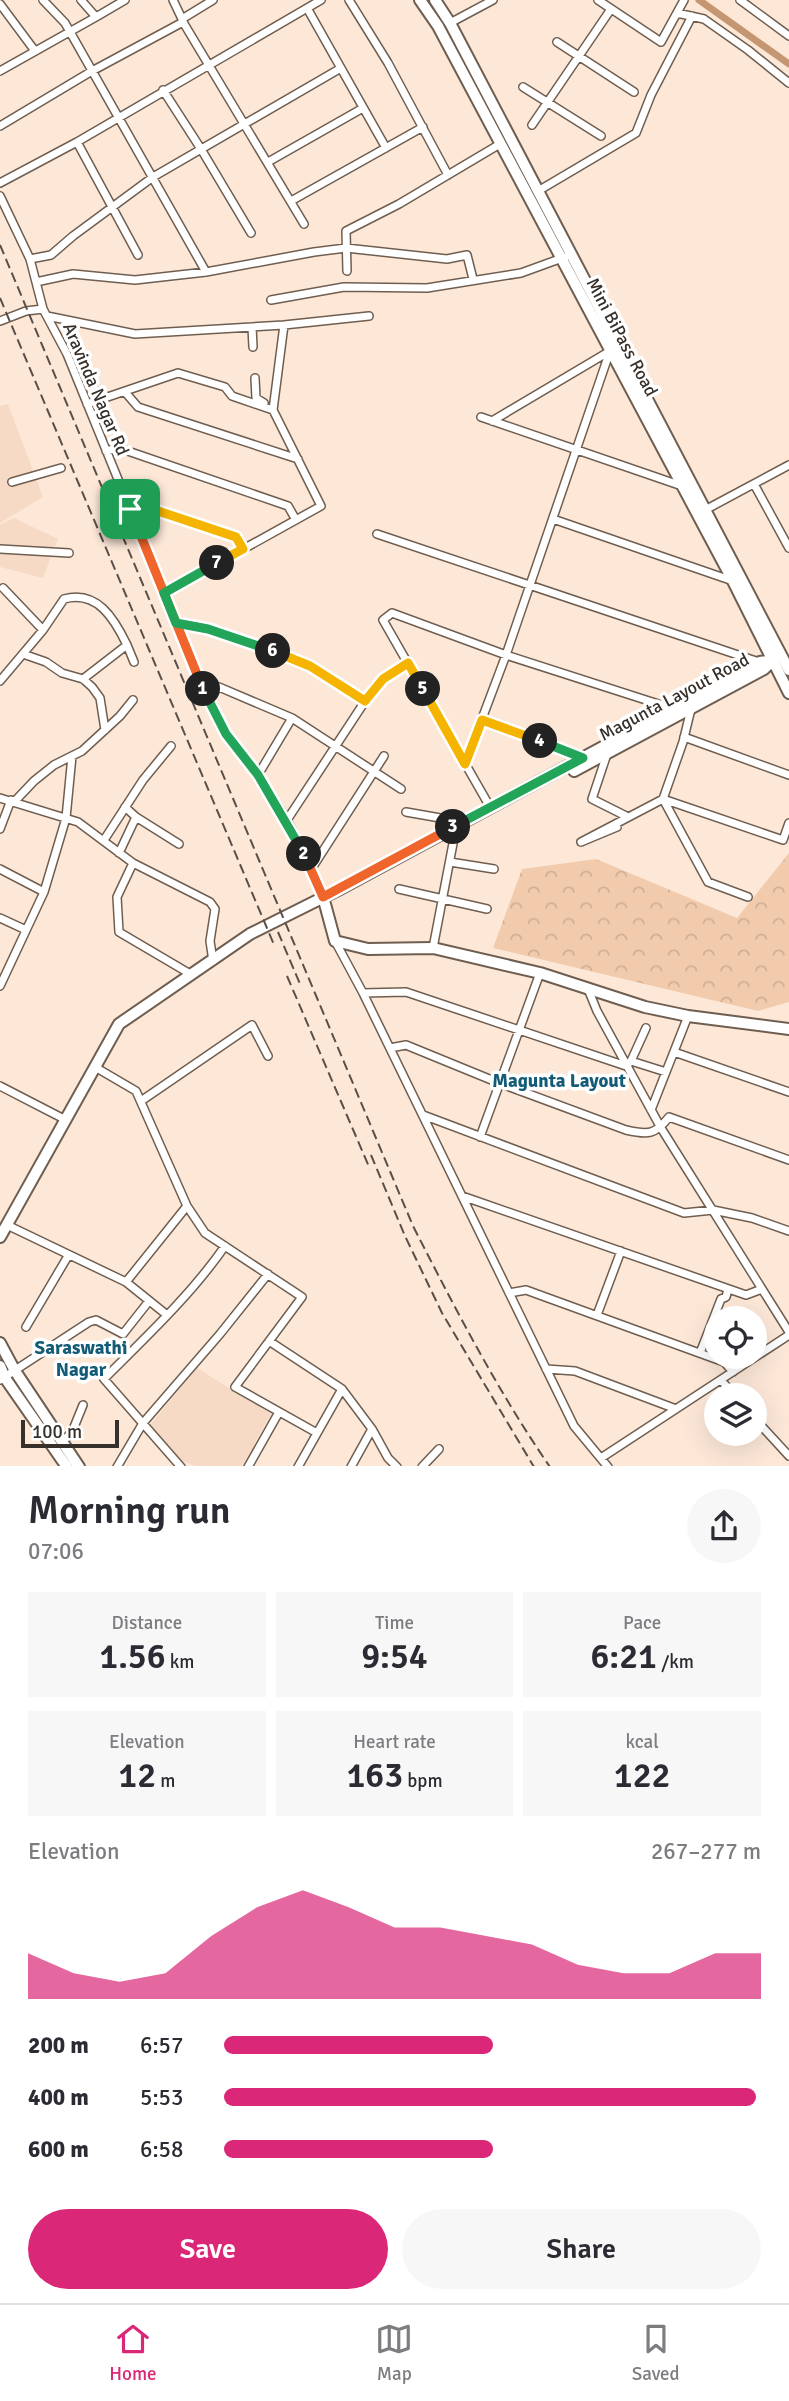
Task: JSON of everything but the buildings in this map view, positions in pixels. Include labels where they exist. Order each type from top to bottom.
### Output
[{"type":"street","points":[[43,0],[65,23],[206,272]]},
{"type":"street","points":[[81,0],[96,17]]},
{"type":"street","points":[[173,0],[304,224]]},
{"type":"street","points":[[0,126],[183,21],[213,0]]},
{"type":"street","points":[[0,183],[77,142],[321,0]]},
{"type":"street","points":[[349,0],[388,63],[449,175]]},
{"type":"street","name":"Mini BiPass Road","points":[[420,0],[438,26],[500,144],[566,257],[733,581],[781,656],[789,693]]},
{"type":"street","points":[[271,300],[344,287],[427,288],[521,273],[566,257],[538,191],[450,23],[435,0]]},
{"type":"street","points":[[598,0],[661,42],[681,1]]},
{"type":"street","points":[[740,0],[789,36]]},
{"type":"street","points":[[0,71],[120,1]]},
{"type":"street","points":[[450,23],[488,1]]},
{"type":"street","points":[[0,4],[35,51]]},
{"type":"street","points":[[307,8],[386,148]]},
{"type":"street","points":[[532,125],[611,9]]},
{"type":"street","points":[[677,13],[704,19],[789,83]]},
{"type":"street","points":[[538,191],[636,133],[650,95],[692,16]]},
{"type":"street","points":[[557,42],[634,92]]},
{"type":"street","points":[[30,259],[51,255],[153,177],[341,68]]},
{"type":"street","points":[[523,87],[601,136]]},
{"type":"street","points":[[163,90],[251,233]]},
{"type":"street","points":[[268,162],[363,108]]},
{"type":"street","points":[[291,201],[423,127]]},
{"type":"street","points":[[77,142],[138,255]]},
{"type":"street","points":[[347,271],[346,231],[399,204],[500,144]]},
{"type":"street","points":[[0,196],[30,259],[45,313],[135,334],[369,316]]},
{"type":"street","points":[[36,282],[73,274],[135,280],[206,272],[346,248],[447,259],[467,255],[473,279]]},
{"type":"street","name":"Aravinda Nagar Rd","points":[[0,321],[26,311],[45,313],[67,354],[207,698],[226,734],[258,775],[286,820],[312,868],[324,900]]},
{"type":"street","points":[[273,410],[284,324]]},
{"type":"street","points":[[252,327],[253,347]]},
{"type":"street","points":[[492,421],[615,349]]},
{"type":"street","points":[[465,764],[615,349]]},
{"type":"street","points":[[615,349],[705,510],[789,670]]},
{"type":"street","points":[[86,366],[98,400]]},
{"type":"street","points":[[87,404],[178,373],[225,387],[232,396],[273,410]]},
{"type":"street","points":[[164,593],[321,506],[273,410],[256,398],[256,378]]},
{"type":"street","points":[[125,391],[138,407],[298,459]]},
{"type":"street","points":[[481,417],[682,486]]},
{"type":"street","points":[[106,451],[119,448],[288,506],[296,520]]},
{"type":"street","points":[[705,510],[789,465]]},
{"type":"street","points":[[12,482],[61,468]]},
{"type":"street","points":[[754,484],[789,548]]},
{"type":"street","points":[[130,509],[140,505],[236,537],[243,549]]},
{"type":"street","points":[[553,519],[733,581]]},
{"type":"street","points":[[377,534],[760,662]]},
{"type":"street","points":[[0,550],[69,553]]},
{"type":"street","points":[[3,588],[43,630]]},
{"type":"street","points":[[0,681],[43,630],[64,599],[78,595],[97,603],[103,609],[121,634],[134,662]]},
{"type":"street","points":[[490,807],[383,620],[392,613],[506,655],[674,709]]},
{"type":"street","points":[[176,623],[231,636],[298,660],[365,701]]},
{"type":"street","points":[[83,679],[127,645]]},
{"type":"street","points":[[23,654],[46,662],[62,673],[83,679],[100,698],[105,730]]},
{"type":"street","name":"Magunta Layout Road","points":[[456,829],[490,807],[760,662],[781,656]]},
{"type":"street","name":"Magunta Layout Road","points":[[0,1237],[119,1024],[232,948],[251,942],[456,829],[607,754],[764,669],[781,656]]},
{"type":"street","points":[[286,820],[365,701],[383,679],[408,663]]},
{"type":"street","points":[[0,667],[6,674]]},
{"type":"street","points":[[207,698],[219,687],[292,718],[401,789]]},
{"type":"street","points":[[0,829],[13,801],[54,765],[82,751],[134,700]]},
{"type":"street","points":[[617,827],[581,842],[663,799],[691,709]]},
{"type":"street","points":[[258,775],[292,718]]},
{"type":"street","points":[[482,720],[583,758]]},
{"type":"street","points":[[684,737],[789,775]]},
{"type":"street","points":[[104,840],[143,780],[172,746]]},
{"type":"street","points":[[607,754],[592,799],[628,817]]},
{"type":"street","points":[[0,986],[44,892],[66,818],[72,756]]},
{"type":"street","points":[[312,868],[384,756]]},
{"type":"street","points":[[0,798],[78,822],[133,863],[211,902],[215,909],[210,942],[214,961]]},
{"type":"street","points":[[663,799],[783,840],[789,823]]},
{"type":"street","points":[[663,799],[708,882],[748,897]]},
{"type":"street","points":[[125,807],[179,844]]},
{"type":"street","points":[[406,812],[446,820],[456,829],[433,948]]},
{"type":"street","points":[[119,853],[136,817]]},
{"type":"street","points":[[450,862],[494,869]]},
{"type":"street","points":[[133,863],[117,897],[119,932],[192,975]]},
{"type":"street","points":[[0,869],[44,892]]},
{"type":"street","points":[[399,888],[487,909]]},
{"type":"street","points":[[324,900],[335,942],[363,993],[574,1426],[608,1466]]},
{"type":"street","points":[[0,918],[26,930]]},
{"type":"street","points":[[335,942],[368,949],[433,948],[540,973],[645,1006],[688,1016],[789,1029]]},
{"type":"street","points":[[0,963],[9,967]]},
{"type":"street","points":[[480,1137],[540,973]]},
{"type":"street","points":[[587,987],[597,1011],[629,1064],[661,1128],[789,1334],[601,1458]]},
{"type":"street","points":[[363,993],[406,992],[519,1031],[629,1064],[666,1072]]},
{"type":"street","points":[[651,1110],[688,1016]]},
{"type":"street","points":[[141,1101],[252,1025],[268,1056]]},
{"type":"street","points":[[629,1064],[646,1028]]},
{"type":"street","points":[[390,1048],[406,1045],[626,1130],[646,1135],[661,1128],[669,1117],[789,1160]]},
{"type":"street","points":[[674,1052],[789,1093]]},
{"type":"street","points":[[95,1067],[136,1091],[187,1206],[205,1233],[302,1297],[235,1387],[317,1433]]},
{"type":"street","points":[[0,1086],[66,1120]]},
{"type":"street","points":[[422,1115],[684,1213],[713,1210],[752,1218],[789,1231]]},
{"type":"street","points":[[462,1196],[746,1295],[762,1289]]},
{"type":"street","points":[[126,1282],[187,1206]]},
{"type":"street","points":[[7,1225],[126,1282],[167,1315]]},
{"type":"street","points":[[181,1466],[104,1379],[167,1315],[225,1246]]},
{"type":"street","points":[[597,1315],[621,1251]]},
{"type":"street","points":[[26,1327],[68,1255]]},
{"type":"street","points":[[117,1466],[143,1423],[268,1275]]},
{"type":"street","points":[[699,1353],[721,1299],[726,1297],[728,1289]]},
{"type":"street","points":[[509,1293],[526,1290],[597,1315],[724,1362],[733,1372]]},
{"type":"street","points":[[7,1376],[96,1320],[122,1334],[149,1301]]},
{"type":"street","points":[[269,1341],[342,1389],[372,1429],[388,1458],[397,1466]]},
{"type":"street","points":[[0,1343],[7,1376],[79,1466]]},
{"type":"street","points":[[0,1366],[67,1466]]},
{"type":"street","points":[[546,1369],[575,1371],[676,1409]]},
{"type":"street","points":[[298,1466],[342,1389]]},
{"type":"street","points":[[62,1442],[72,1432],[83,1405]]},
{"type":"street","points":[[248,1466],[279,1412]]},
{"type":"street","points":[[351,1466],[372,1429]]},
{"type":"street","points":[[767,1432],[789,1456]]},
{"type":"street","points":[[422,1466],[439,1449]]},
{"type":"shaded area","points":[[8,404],[43,497],[0,523],[0,406]]},
{"type":"shaded area","points":[[14,518],[58,539],[43,578],[0,567],[0,525]]},
{"type":"shaded area","points":[[197,1368],[271,1414],[242,1466],[195,1466],[180,1460],[150,1425]]},
{"type":"green space","points":[[789,853],[789,1002],[758,1011],[493,948],[522,869],[596,859],[737,918]]},
{"type":"waterway","points":[[699,0],[789,64]]},
{"type":"railway","points":[[0,245],[413,1226],[494,1379],[549,1466]]},
{"type":"railway","points":[[0,298],[275,947]]},
{"type":"railway","points":[[278,932],[300,984]]},
{"type":"railway","points":[[287,976],[370,1169]]},
{"type":"railway","points":[[371,1155],[405,1236],[442,1313],[533,1466]]},
{"type":"district","name":"Magunta Layout","points":[[559,1080]]},
{"type":"district","name":"Saraswathi Nagar","points":[[81,1358]]},
{"type":"route","points":[[130,509],[140,505],[236,537],[243,549],[164,593],[176,623],[208,629],[298,660],[365,701],[375,686],[408,663],[465,764],[482,720],[583,758],[323,897],[312,868],[286,820],[258,775],[226,734],[207,698],[130,509]]}]
